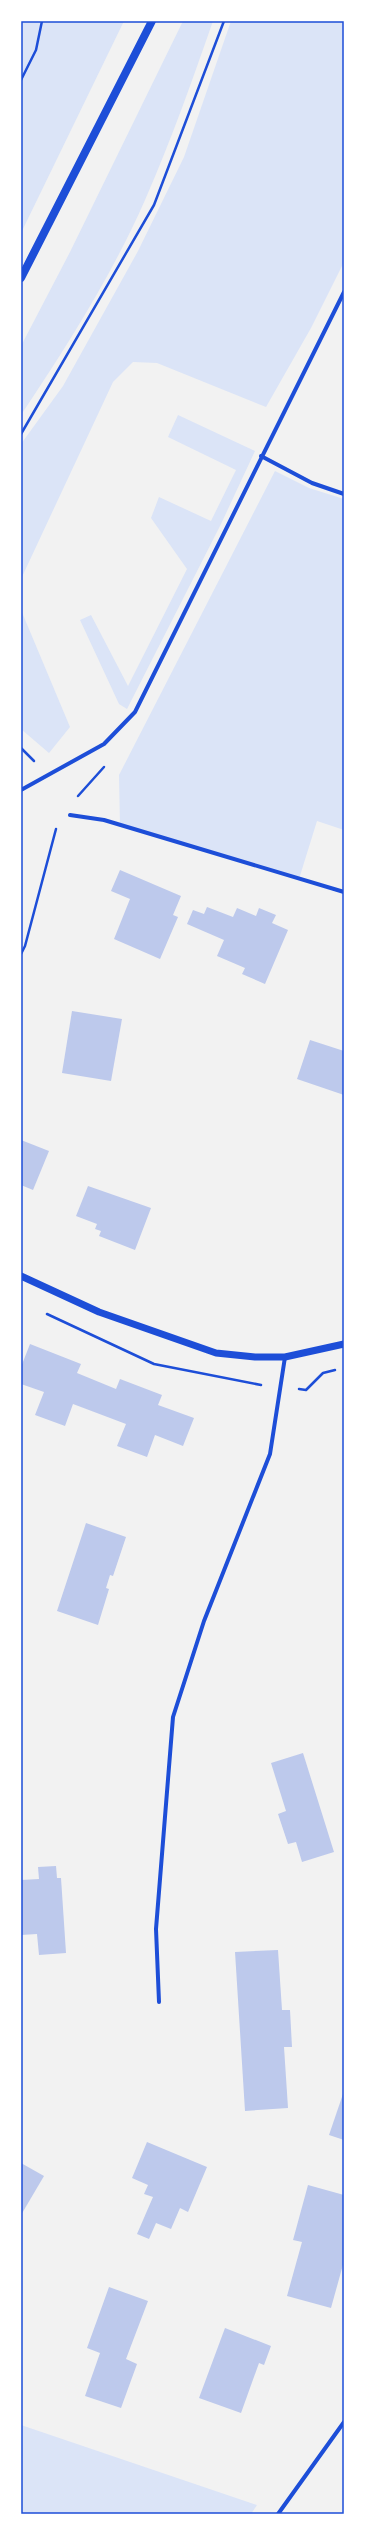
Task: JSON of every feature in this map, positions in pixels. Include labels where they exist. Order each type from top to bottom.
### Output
[{"type":"main road","points":[[21,278],[152,21]]},
{"type":"street","points":[[21,790],[104,744],[135,712],[261,456],[344,292]]},
{"type":"street","points":[[261,456],[312,483],[344,494]]},
{"type":"street","points":[[70,814],[104,820],[344,892]]},
{"type":"street","points":[[21,1276],[99,1312],[216,1352],[254,1357],[285,1357],[344,1344]]},
{"type":"street","points":[[159,2002],[156,1929],[173,1717],[204,1621],[270,1454],[285,1357]]},
{"type":"street","points":[[278,2514],[344,2422]]},
{"type":"path","points":[[21,80],[36,50],[42,21]]},
{"type":"path","points":[[21,434],[154,205],[224,21]]},
{"type":"path","points":[[21,748],[32,756]]},
{"type":"path","points":[[21,954],[48,866],[58,822]]},
{"type":"shaded area","points":[[21,21],[124,21],[21,233]]},
{"type":"shaded area","points":[[183,21],[213,21],[155,178],[118,256],[88,310],[21,415],[21,346],[70,252]]},
{"type":"shaded area","points":[[231,21],[344,21],[344,262],[311,328],[266,407],[157,363],[133,362],[113,382],[21,579],[21,444],[63,386],[138,251],[184,157]]},
{"type":"shaded area","points":[[178,415],[255,451],[221,524],[127,709],[119,704],[80,620],[91,615],[128,686],[187,569],[151,518],[159,497],[211,521],[236,470],[168,437]]},
{"type":"shaded area","points":[[275,471],[309,488],[344,499],[344,830],[317,821],[299,879],[120,826],[119,775]]},
{"type":"shaded area","points":[[21,610],[70,727],[49,753],[21,729]]},
{"type":"shaded area","points":[[21,2425],[257,2505],[251,2514],[21,2514]]},
{"type":"building","points":[[120,870],[181,896],[173,915],[178,917],[160,959],[114,939],[130,899],[111,891]]},
{"type":"building","points":[[207,907],[233,917],[237,908],[256,916],[259,908],[276,915],[272,923],[288,930],[265,984],[242,974],[245,968],[217,956],[224,940],[187,924],[193,910],[204,914]]},
{"type":"building","points":[[72,1011],[122,1019],[111,1081],[62,1073]]},
{"type":"building","points":[[310,1040],[344,1051],[344,1095],[297,1079]]},
{"type":"building","points":[[21,1140],[49,1151],[33,1190],[21,1185]]},
{"type":"building","points":[[88,1186],[151,1208],[135,1250],[99,1236],[101,1231],[95,1229],[97,1224],[76,1216]]},
{"type":"building","points":[[30,1344],[81,1364],[77,1373],[116,1389],[120,1379],[162,1395],[158,1405],[194,1418],[183,1446],[155,1435],[147,1457],[117,1446],[126,1424],[73,1404],[65,1426],[35,1415],[44,1392],[21,1384],[21,1367]]},
{"type":"building","points":[[86,1523],[126,1537],[113,1576],[110,1575],[106,1588],[109,1589],[98,1625],[57,1611]]},
{"type":"building","points":[[303,1753],[334,1852],[302,1862],[296,1842],[288,1844],[278,1814],[286,1811],[271,1763]]},
{"type":"building","points":[[56,1866],[57,1878],[61,1878],[66,1953],[39,1955],[37,1934],[21,1935],[21,1880],[39,1879],[38,1867]]},
{"type":"building","points":[[278,1950],[282,2010],[290,2010],[292,2047],[284,2047],[288,2108],[245,2111],[235,1952]]},
{"type":"building","points":[[344,2091],[344,2140],[329,2135]]},
{"type":"building","points":[[147,2142],[207,2167],[188,2212],[180,2208],[171,2229],[156,2223],[149,2239],[137,2234],[153,2197],[144,2194],[148,2185],[132,2178]]},
{"type":"building","points":[[21,2163],[44,2176],[21,2215]]},
{"type":"building","points":[[308,2185],[344,2195],[344,2261],[331,2308],[287,2296],[302,2242],[293,2240]]},
{"type":"building","points":[[109,2287],[148,2301],[126,2359],[137,2364],[121,2408],[85,2396],[100,2353],[87,2348]]},
{"type":"building","points":[[225,2328],[271,2346],[264,2365],[259,2363],[241,2413],[199,2398]]}]
